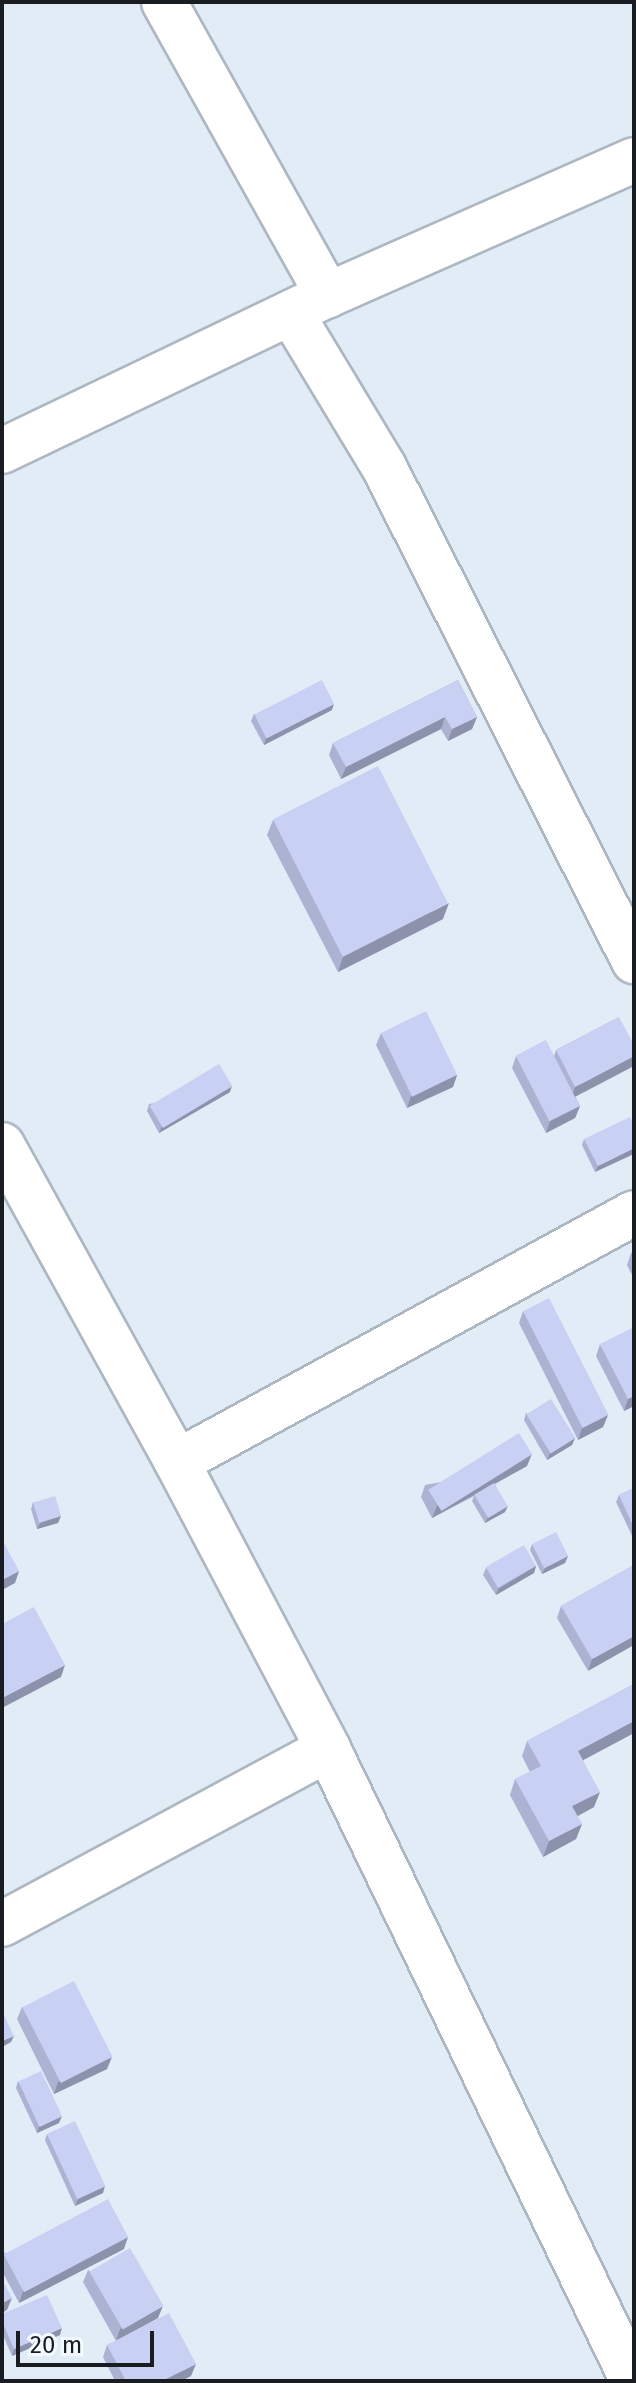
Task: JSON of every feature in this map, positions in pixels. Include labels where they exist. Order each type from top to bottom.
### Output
[{"type":"street","points":[[164,2],[310,304],[384,467],[634,961]]},
{"type":"street","points":[[2,451],[310,304],[634,160]]},
{"type":"street","points":[[2,1145],[177,1462],[328,1749],[633,2381]]},
{"type":"street","points":[[177,1462],[634,1213]]},
{"type":"street","points":[[2,1924],[328,1749]]},
{"type":"building","points":[[322,680],[334,704],[267,739],[254,715]]},
{"type":"building","points":[[458,680],[477,717],[452,729],[445,717],[346,767],[333,743]]},
{"type":"building","points":[[378,766],[448,903],[343,957],[273,820]]},
{"type":"building","points":[[426,1011],[457,1075],[412,1097],[381,1033]]},
{"type":"building","points":[[619,1017],[634,1045],[634,1056],[575,1087],[556,1050]]},
{"type":"building","points":[[546,1040],[580,1106],[549,1121],[516,1055]]},
{"type":"building","points":[[219,1064],[232,1086],[163,1128],[150,1106]]},
{"type":"building","points":[[630,1117],[634,1125],[634,1148],[598,1166],[584,1139]]},
{"type":"building","points":[[549,1298],[608,1415],[583,1428],[523,1311]]},
{"type":"building","points":[[634,1327],[634,1396],[628,1399],[600,1344]]},
{"type":"building","points":[[551,1399],[575,1438],[551,1453],[526,1414]]},
{"type":"building","points":[[519,1433],[532,1454],[442,1511],[428,1490]]},
{"type":"building","points":[[494,1483],[508,1506],[488,1518],[474,1495]]},
{"type":"building","points":[[634,1488],[634,1528],[619,1495]]},
{"type":"building","points":[[55,1496],[61,1516],[39,1523],[33,1503]]},
{"type":"building","points":[[556,1532],[568,1556],[544,1568],[532,1544]]},
{"type":"building","points":[[2,1544],[19,1571],[2,1580]]},
{"type":"building","points":[[524,1545],[536,1566],[498,1588],[486,1567]]},
{"type":"building","points":[[634,1565],[634,1636],[592,1659],[561,1606]]},
{"type":"building","points":[[34,1607],[65,1665],[2,1698],[2,1624]]},
{"type":"building","points":[[634,1684],[634,1721],[578,1751],[600,1792],[572,1806],[582,1824],[549,1841],[515,1779],[541,1766],[527,1741]]},
{"type":"building","points":[[74,1981],[113,2057],[61,2083],[22,2007]]},
{"type":"building","points":[[2,2011],[14,2036],[2,2041]]},
{"type":"building","points":[[41,2071],[62,2116],[39,2127],[18,2082]]},
{"type":"building","points":[[75,2121],[105,2186],[77,2199],[47,2134]]},
{"type":"building","points":[[108,2199],[128,2237],[24,2292],[4,2254]]},
{"type":"building","points":[[130,2248],[164,2306],[123,2330],[89,2272]]},
{"type":"building","points":[[2,2279],[12,2298],[2,2303]]},
{"type":"building","points":[[47,2295],[62,2328],[14,2349],[2,2314]]},
{"type":"building","points":[[169,2313],[196,2364],[162,2381],[126,2381],[107,2345]]}]
